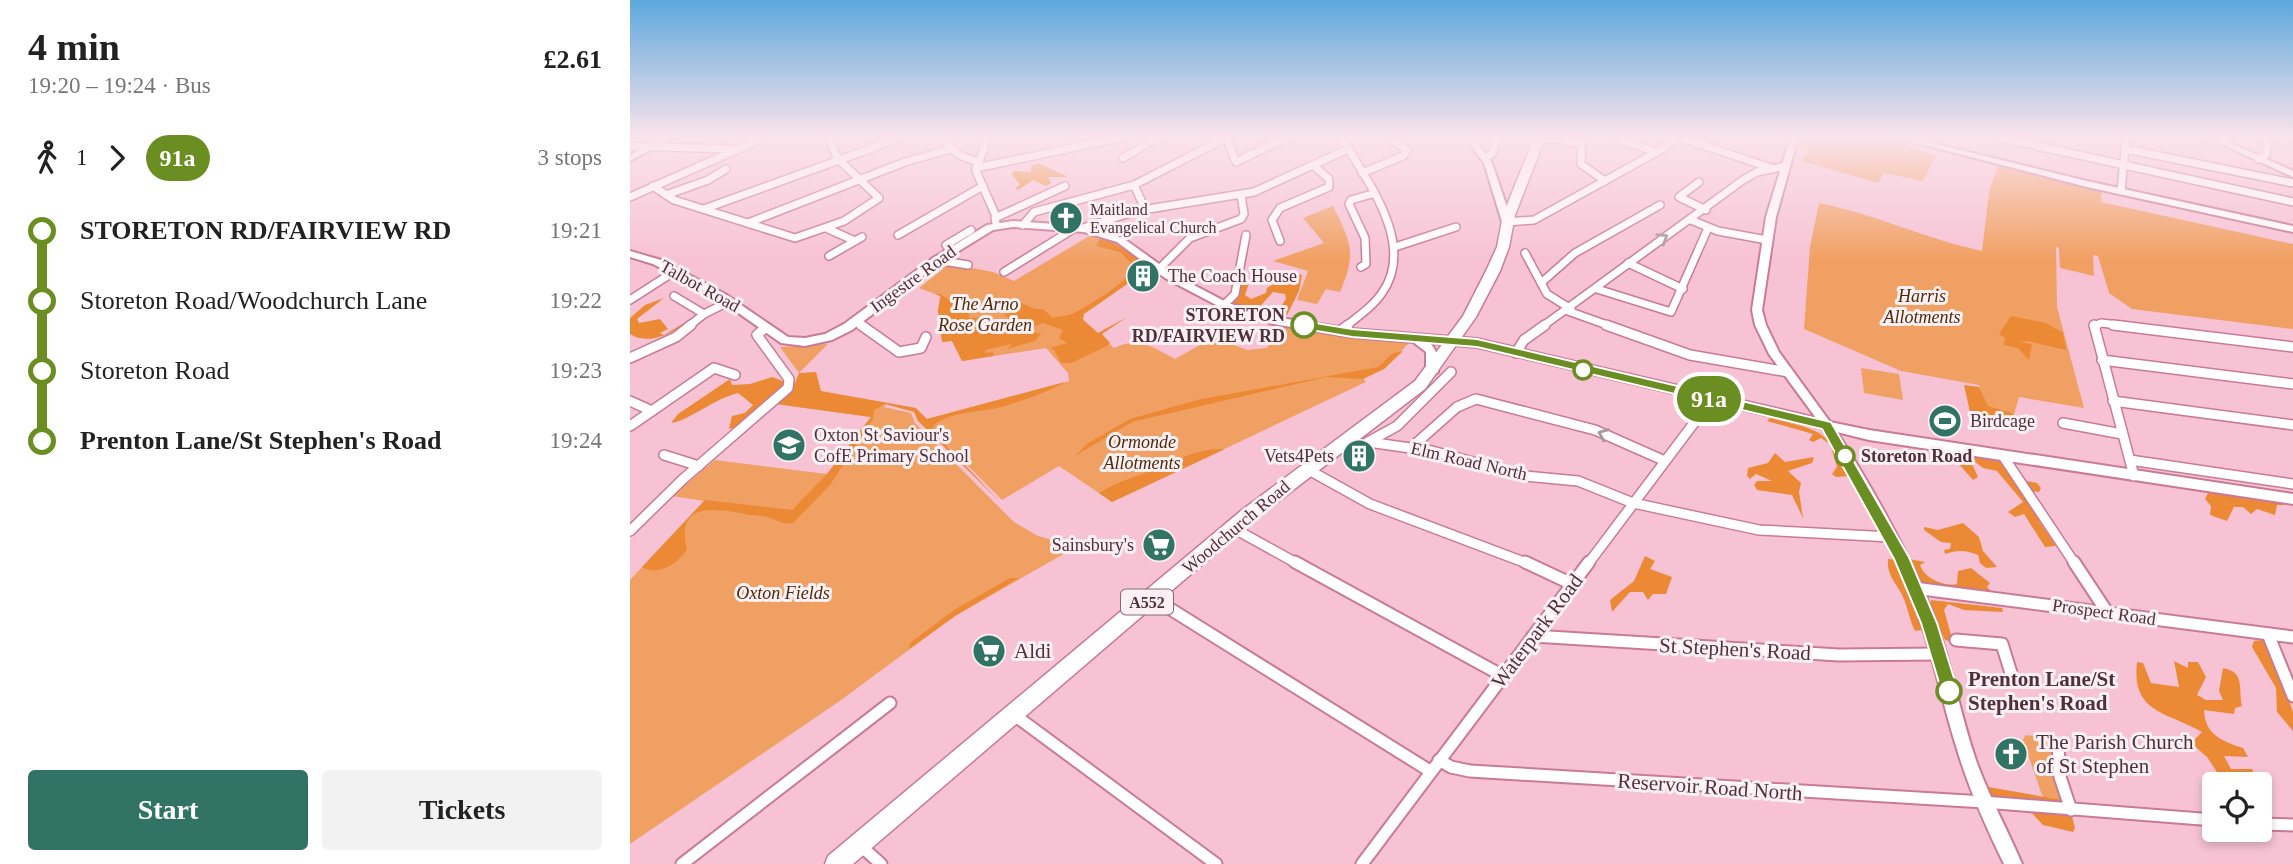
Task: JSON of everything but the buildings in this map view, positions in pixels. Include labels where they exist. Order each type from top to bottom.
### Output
[{"type":"highway","name":"A552","points":[[1507,198],[1517,178]]},
{"type":"highway","name":"Woodchurch Road","points":[[836,864],[1233,528],[1407,396],[1432,372],[1469,317],[1501,253],[1507,222],[1507,198]]},
{"type":"main road","points":[[1783,178],[1767,240],[1759,321],[1769,343],[1826,426]]},
{"type":"main road","points":[[2068,178],[2293,229]]},
{"type":"main road","points":[[995,221],[1079,228],[1120,240],[1159,269],[1224,304],[1273,320],[1340,331],[1477,343],[1869,435],[2293,499]]},
{"type":"main road","name":"Ingestre Road","points":[[765,328],[785,340],[805,342],[828,337],[856,321],[969,234],[995,221]]},
{"type":"main road","name":"Talbot Road","points":[[630,254],[676,271],[730,301],[765,328]]},
{"type":"main road","points":[[1469,317],[1468,330],[1477,343]]},
{"type":"main road","points":[[1417,339],[1430,347],[1434,354],[1432,372]]},
{"type":"main road","points":[[1800,419],[1813,406]]},
{"type":"street","points":[[630,197],[670,178]]},
{"type":"street","points":[[666,195],[711,178]]},
{"type":"street","points":[[704,209],[786,178]]},
{"type":"street","points":[[748,223],[864,178]]},
{"type":"street","points":[[980,178],[995,221],[1065,186]]},
{"type":"street","points":[[1023,225],[1040,210],[1134,185],[1147,178]]},
{"type":"street","points":[[1008,268],[1091,223],[1241,195],[1281,178]]},
{"type":"street","points":[[1280,241],[1272,220],[1280,208],[1329,187],[1328,178]]},
{"type":"street","points":[[1340,331],[1382,293],[1394,269],[1395,247],[1365,178]]},
{"type":"street","points":[[1496,178],[1507,198]]},
{"type":"street","points":[[1601,178],[1605,181]]},
{"type":"street","points":[[1507,222],[1534,220],[1610,178]]},
{"type":"street","points":[[1516,353],[1524,340],[1748,178]]},
{"type":"street","points":[[2121,191],[2122,178]]},
{"type":"street","points":[[2178,178],[2293,202]]},
{"type":"street","points":[[2270,178],[2293,183]]},
{"type":"street","points":[[653,186],[666,195],[704,209],[795,238],[826,228],[878,201],[859,180]]},
{"type":"street","points":[[1699,182],[1679,197],[1706,210]]},
{"type":"street","points":[[1134,185],[1146,211]]},
{"type":"street","points":[[898,236],[982,186]]},
{"type":"street","points":[[1361,267],[1366,264],[1365,238],[1349,204],[1351,200],[1372,194]]},
{"type":"street","points":[[1159,269],[1190,238],[1241,219],[1244,214],[1241,195]]},
{"type":"street","points":[[1541,283],[1575,253],[1660,205]]},
{"type":"street","points":[[1691,220],[1708,228],[1767,240]]},
{"type":"street","points":[[1395,247],[1457,227]]},
{"type":"street","points":[[826,228],[858,239],[830,256]]},
{"type":"street","points":[[1597,289],[1669,313],[1674,310],[1708,228]]},
{"type":"street","name":"Ingestre Road","points":[[946,245],[969,234]]},
{"type":"street","points":[[1224,304],[1235,294],[1246,235]]},
{"type":"street","points":[[1525,253],[1547,294],[1569,310],[1690,355],[1788,372]]},
{"type":"street","points":[[937,260],[968,265]]},
{"type":"street","points":[[1628,263],[1683,289]]},
{"type":"street","points":[[630,300],[676,271]]},
{"type":"street","points":[[674,296],[692,304],[704,314]]},
{"type":"street","points":[[630,358],[688,330],[704,314],[730,301]]},
{"type":"street","points":[[856,321],[899,352],[921,348],[926,337]]},
{"type":"street","points":[[2134,476],[2094,330],[2096,323],[2293,347]]},
{"type":"street","points":[[630,531],[788,387],[789,379],[757,335],[765,328]]},
{"type":"street","points":[[2102,359],[2293,384]]},
{"type":"street","points":[[630,426],[714,368],[735,375]]},
{"type":"street","name":"Elm Road North","points":[[1451,372],[1425,401],[1396,426],[1368,442],[1412,447],[1516,474],[1596,486],[1633,503],[1759,530],[1891,537]]},
{"type":"street","points":[[1412,447],[1457,407],[1476,398],[1595,430],[1665,461]]},
{"type":"street","name":"Waterpark Road","points":[[1362,864],[1712,399]]},
{"type":"street","points":[[630,401],[652,411]]},
{"type":"street","points":[[2113,401],[2293,425]]},
{"type":"street","points":[[2063,423],[2085,424],[2122,434]]},
{"type":"street","points":[[1826,426],[1891,537],[1914,588],[1938,654],[1965,748],[1984,802],[2013,864]]},
{"type":"street","points":[[664,455],[699,466]]},
{"type":"street","points":[[2003,456],[2107,612]]},
{"type":"street","points":[[2130,460],[2293,484]]},
{"type":"street","points":[[1307,470],[1341,494],[1500,552],[1572,584]]},
{"type":"street","points":[[1233,528],[1503,676]]},
{"type":"street","name":"Prospect Road","points":[[1914,588],[2293,637]]},
{"type":"street","points":[[1164,605],[1430,771]]},
{"type":"street","points":[[2268,634],[2293,696]]},
{"type":"street","name":"St Stephen's Road","points":[[1533,636],[1839,655],[1938,654]]},
{"type":"street","points":[[1956,640],[2002,643],[2011,673]]},
{"type":"street","points":[[682,864],[890,703]]},
{"type":"street","points":[[1013,714],[1216,864]]},
{"type":"street","points":[[2058,745],[2060,777],[2071,810]]},
{"type":"street","name":"Reservoir Road North","points":[[1439,760],[1451,767],[1471,771],[1876,798],[1984,802],[2202,819]]},
{"type":"street","points":[[2272,824],[2293,825]]},
{"type":"street","points":[[859,845],[881,864]]},
{"type":"green space","points":[[1862,178],[1881,178],[1878,183]]},
{"type":"green space","name":"Harris Allotments","points":[[1994,178],[2049,178],[2102,191],[2101,202],[2293,244],[2293,329],[2132,309],[2109,293],[2098,256],[2093,255],[2094,276],[2060,268],[2059,248],[2056,247],[2057,307],[2084,408],[2019,397],[2013,418],[1983,407],[1979,385],[1901,371],[1804,329],[1810,247],[1819,203],[1982,251],[1989,192]]},
{"type":"green space","points":[[1333,206],[1350,248],[1349,267],[1340,292],[1326,289],[1317,304],[1297,300],[1308,271],[1273,261],[1324,243],[1303,218]]},
{"type":"green space","points":[[1091,235],[1115,243],[1149,269],[1077,314],[1114,348],[1131,343],[1146,344],[1175,359],[1214,337],[1247,350],[1267,348],[1282,325],[1351,338],[1409,343],[1384,369],[1363,378],[1366,382],[1112,502],[1059,466],[1002,500],[927,425],[927,419],[1069,381],[1068,373],[1046,348],[962,361],[952,341],[942,342],[938,310],[940,296],[919,288],[943,269],[933,267],[941,262],[993,272],[1014,281]]},
{"type":"green space","points":[[828,344],[799,373],[780,347]]},
{"type":"green space","points":[[1861,368],[1899,374],[1903,400],[1864,393]]},
{"type":"green space","name":"Oxton Fields","points":[[794,387],[887,403],[884,407],[911,413],[915,423],[1014,522],[1038,536],[1067,544],[1067,552],[955,616],[841,700],[630,844],[630,580],[704,501],[672,496],[715,460],[827,474],[871,417],[776,404]]},
{"type":"green space","points":[[2025,735],[2052,738],[2058,745],[2068,801],[2043,798],[2023,740]]},
{"type":"shaded area","points":[[1015,178],[1049,178],[1051,183],[1046,186],[1033,180],[1018,190],[1015,188],[1020,185]]},
{"type":"shaded area","points":[[1101,237],[1123,248],[1149,269],[1084,314],[1083,320],[1098,333],[1127,317],[1102,334],[1110,343],[1107,346],[1071,363],[1061,363],[1050,348],[1067,343],[1059,338],[1063,330],[1043,323],[1032,327],[1031,331],[1041,334],[1035,341],[1007,349],[1012,344],[985,350],[985,353],[993,352],[993,356],[962,361],[952,341],[942,342],[938,310],[941,296],[936,294],[940,294],[969,312],[969,318],[983,317],[990,320],[991,329],[1010,333],[1030,331],[1021,331],[1004,314],[1012,310],[1017,301],[1035,309],[1043,309],[1053,318],[1072,314],[1098,299],[1117,286],[1135,267],[1120,252],[1096,246]]},
{"type":"shaded area","points":[[1273,270],[1302,275],[1299,291],[1286,317],[1283,319],[1275,315],[1286,299],[1285,294],[1273,292],[1255,312],[1233,305],[1239,277],[1244,274],[1249,283],[1245,295],[1251,299],[1266,293],[1267,288],[1277,282],[1271,274]]},
{"type":"shaded area","points":[[664,298],[637,319],[639,323],[660,319],[668,329],[660,333],[664,335],[694,317],[664,336],[646,339],[630,334],[630,318],[645,305]]},
{"type":"shaded area","points":[[2011,316],[2046,323],[2063,333],[2066,350],[2028,341],[2019,342],[2032,344],[2029,360],[2018,348],[2004,345],[2005,338],[1999,334]]},
{"type":"shaded area","points":[[1403,351],[1384,369],[1363,379],[1326,377],[1132,422],[1075,456],[1088,443],[1130,419],[1197,400],[1378,367],[1393,353]]},
{"type":"shaded area","points":[[816,372],[821,391],[916,408],[927,419],[1065,382],[1014,403],[956,415],[934,425],[932,430],[1000,502],[918,421],[914,412],[885,404],[874,410],[873,419],[830,485],[793,523],[783,523],[765,516],[702,511],[687,522],[687,549],[679,559],[661,569],[648,570],[642,567],[705,500],[792,510],[827,474],[871,417],[776,404],[792,390],[799,373]]},
{"type":"shaded area","points":[[772,377],[785,382],[781,391],[737,427],[729,429],[732,416],[745,413],[753,405],[738,393],[671,423],[678,414],[730,379],[732,385],[750,384]]},
{"type":"shaded area","points":[[1964,385],[1979,387],[1988,406],[2009,412],[2037,428],[2011,419],[2008,421],[1970,412]]},
{"type":"shaded area","points":[[1770,418],[1799,425],[1820,434],[1835,448],[1849,476],[1836,477],[1832,474],[1837,467],[1830,444],[1821,438],[1813,442],[1809,440],[1813,434],[1767,421]]},
{"type":"shaded area","points":[[1225,449],[1112,502],[1099,493],[1186,456]]},
{"type":"shaded area","points":[[1961,451],[2010,464],[2022,480],[2037,483],[2041,488],[2039,492],[2029,491],[2024,495],[2041,517],[2039,521],[2056,546],[2045,547],[2024,514],[2015,517],[2008,512],[2023,502],[1997,471],[1983,468],[1974,461],[1972,464],[1978,477],[1973,480],[1957,462]]},
{"type":"shaded area","points":[[1775,453],[1785,462],[1814,457],[1812,463],[1788,471],[1801,483],[1799,492],[1803,518],[1792,495],[1757,490],[1754,485],[1757,481],[1772,481],[1756,474],[1750,479],[1747,476],[1748,468],[1768,463]]},
{"type":"shaded area","points":[[2208,493],[2277,501],[2285,505],[2277,505],[2275,515],[2257,509],[2251,514],[2243,507],[2234,507],[2227,521],[2210,515],[2211,506],[2205,499]]},
{"type":"shaded area","points":[[1963,523],[1979,537],[1983,551],[1997,567],[1986,568],[1980,563],[1978,555],[1969,552],[1945,554],[1944,550],[1950,549],[1951,543],[1941,542],[1924,530],[1924,527],[1938,530]]},
{"type":"shaded area","points":[[1645,556],[1655,561],[1650,569],[1672,577],[1666,594],[1653,594],[1648,600],[1643,592],[1630,592],[1612,612],[1610,600],[1634,581]]},
{"type":"shaded area","points":[[1888,559],[1900,560],[1922,630],[1915,631],[1903,597],[1889,572]]},
{"type":"shaded area","points":[[1909,559],[1925,562],[1920,565],[1922,570],[1946,584],[1957,584],[1958,571],[1971,568],[1990,583],[1987,587],[1992,592],[1925,588],[1916,582],[1907,562]]},
{"type":"shaded area","points":[[1010,578],[1019,578],[955,616],[909,649],[910,643],[954,610]]},
{"type":"shaded area","points":[[1931,600],[2002,608],[2003,612],[1964,610],[1948,604],[1944,610],[1953,642],[1945,640],[1930,608]]},
{"type":"shaded area","points":[[2261,640],[2269,645],[2293,712],[2293,731],[2277,712],[2276,688],[2252,647],[2254,641]]},
{"type":"shaded area","points":[[2174,661],[2188,668],[2188,662],[2198,662],[2206,677],[2197,695],[2206,700],[2223,700],[2219,691],[2223,668],[2235,673],[2240,682],[2242,706],[2235,708],[2234,714],[2204,710],[2205,719],[2216,736],[2243,748],[2248,757],[2224,756],[2231,769],[2252,769],[2253,772],[2217,772],[2207,757],[2191,743],[2202,732],[2164,715],[2146,701],[2140,692],[2137,679],[2137,662],[2143,663],[2151,683],[2179,687]]},
{"type":"shaded area","points":[[1977,785],[2068,801],[2075,828],[2073,832],[2043,825],[2030,811],[1984,802]]},
{"type":"bus line","name":"91a","points":[[1304,325],[1352,333],[1477,343],[1636,383],[1826,426],[1863,485],[1901,557],[1929,623],[1949,691]]},
{"type":"place","name":"Maitland Evangelical Church","points":[[1066,218]]},
{"type":"place","name":"The Coach House","points":[[1143,276]]},
{"type":"place","name":"STORETON RD/FAIRVIEW RD","points":[[1304,325]]},
{"type":"place","name":"Birdcage","points":[[1945,421]]},
{"type":"place","name":"Oxton St Saviour's CofE Primary School","points":[[789,445]]},
{"type":"place","name":"Vets4Pets","points":[[1359,456]]},
{"type":"place","name":"Storeton Road","points":[[1845,456]]},
{"type":"place","name":"Sainsbury's","points":[[1159,545]]},
{"type":"place","name":"Aldi","points":[[989,651]]},
{"type":"place","name":"Prenton Lane/St Stephen's Road","points":[[1949,691]]},
{"type":"place","name":"The Parish Church of St Stephen","points":[[2011,754]]},
{"type":"park label","name":"The Arno Rose Garden","points":[[985,314]]},
{"type":"park label","name":"Ormonde Allotments","points":[[1142,452]]}]
